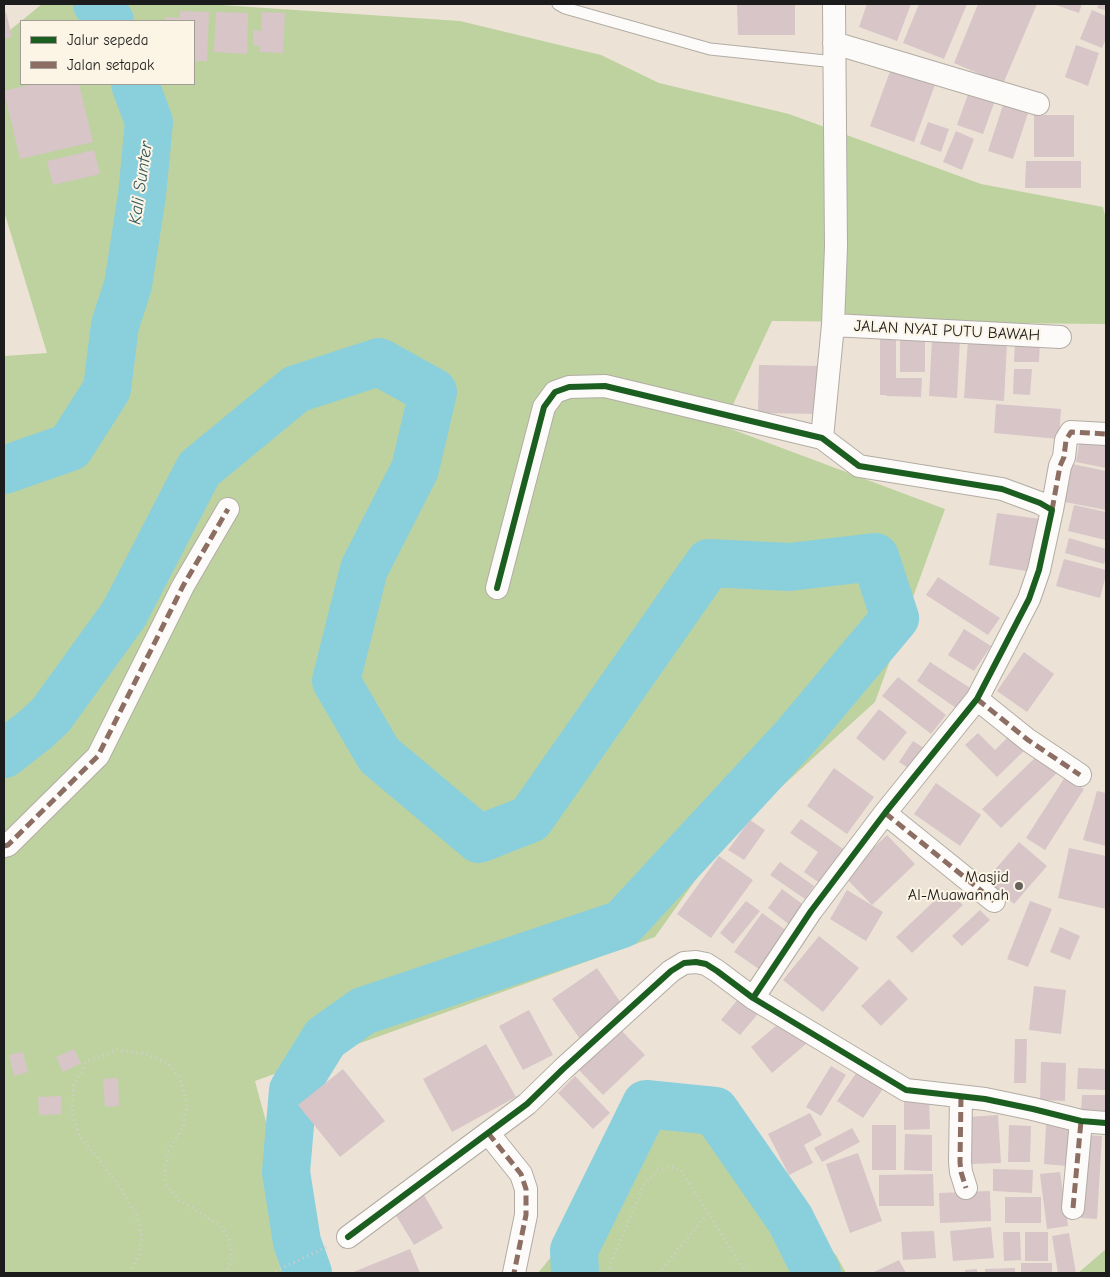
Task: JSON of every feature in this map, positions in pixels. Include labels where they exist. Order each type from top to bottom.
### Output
[{"type":"street","points":[[822,438],[833,325],[836,247],[834,4]]},
{"type":"street","points":[[835,52],[1038,104]]},
{"type":"street","name":"JALAN NYAI PUTU BAWAH","points":[[833,325],[1060,337]]},
{"type":"street","points":[[497,588],[544,407],[555,392],[569,387],[605,386],[822,438],[859,466],[1002,489],[1040,503],[1052,510]]},
{"type":"street","points":[[753,998],[811,911],[885,813],[977,699],[1029,599],[1039,570],[1066,440],[1072,432],[1106,434]]},
{"type":"street","points":[[4,846],[8,845],[98,756],[183,586],[228,509]]},
{"type":"street","points":[[977,699],[1028,740],[1080,775]]},
{"type":"street","points":[[885,813],[994,901]]},
{"type":"street","points":[[348,1237],[527,1104],[671,971],[684,964],[696,962],[706,964],[753,998],[906,1090],[985,1099],[1081,1121],[1106,1123]]},
{"type":"street","points":[[961,1097],[960,1162],[966,1188]]},
{"type":"street","points":[[1072,1208],[1081,1121]]},
{"type":"street","points":[[488,1133],[521,1174],[526,1189],[526,1215],[514,1273]]},
{"type":"lane","points":[[558,4],[565,8],[710,49],[835,52]]},
{"type":"path","points":[[130,1273],[139,1255],[142,1236],[137,1217],[121,1189],[80,1137],[72,1113],[74,1085],[87,1061],[117,1050],[146,1054],[168,1063],[180,1078],[187,1104],[183,1128],[170,1148],[165,1166],[165,1182],[179,1200],[220,1225],[229,1240],[232,1259],[226,1273]]},
{"type":"path","points":[[608,1273],[644,1185],[658,1170],[670,1166],[681,1170],[746,1273]]},
{"type":"path","points":[[659,1273],[708,1213]]},
{"type":"path","points":[[271,1273],[307,1257]]},
{"type":"green space","points":[[42,4],[206,4],[460,21],[601,55],[659,83],[789,114],[981,184],[1103,207],[1106,220],[1106,324],[772,321],[723,426],[945,509],[875,702],[726,837],[655,937],[255,1081],[307,1273],[4,1273],[4,356],[47,353],[4,211],[4,35],[20,22],[20,85],[195,85],[195,20],[22,20]]},
{"type":"green space","points":[[679,1099],[836,1255],[846,1273],[538,1273]]},
{"type":"green space","points":[[1106,1249],[1106,1273],[1078,1273]]},
{"type":"building","points":[[737,4],[795,4],[795,35],[738,35]]},
{"type":"building","points":[[867,4],[911,4],[897,41],[859,27]]},
{"type":"building","points":[[919,4],[967,4],[944,59],[903,43]]},
{"type":"building","points":[[978,4],[1037,4],[1003,84],[954,63]]},
{"type":"building","points":[[1053,4],[1082,4],[1079,13]]},
{"type":"building","points":[[1099,4],[1106,4],[1106,10],[1097,8]]},
{"type":"building","points":[[1092,10],[1106,16],[1106,39],[1102,48],[1080,39]]},
{"type":"building","points":[[180,11],[209,12],[207,61],[195,61],[195,20],[165,20],[165,17],[180,18]]},
{"type":"building","points":[[6,12],[12,37],[4,39],[4,13]]},
{"type":"building","points":[[216,12],[248,13],[247,54],[214,52]]},
{"type":"building","points":[[262,12],[285,13],[283,53],[260,52],[260,46],[253,45],[253,30],[261,31]]},
{"type":"building","points":[[1076,45],[1099,53],[1088,86],[1065,77]]},
{"type":"building","points":[[892,66],[936,82],[914,142],[870,126]]},
{"type":"building","points":[[29,85],[79,85],[93,142],[20,159],[4,91]]},
{"type":"building","points":[[971,86],[997,95],[983,134],[957,125]]},
{"type":"building","points":[[1005,99],[1030,107],[1013,159],[988,151]]},
{"type":"building","points":[[1034,115],[1074,115],[1074,157],[1034,157]]},
{"type":"building","points":[[928,122],[949,129],[941,152],[920,144]]},
{"type":"building","points":[[956,131],[974,139],[962,170],[943,162]]},
{"type":"building","points":[[94,150],[100,174],[53,185],[47,161]]},
{"type":"building","points":[[1026,161],[1081,161],[1081,188],[1025,188]]},
{"type":"building","points":[[900,331],[925,331],[925,372],[900,372]]},
{"type":"building","points":[[880,337],[896,337],[896,378],[922,378],[921,397],[880,395]]},
{"type":"building","points":[[932,338],[960,339],[957,398],[929,396]]},
{"type":"building","points":[[1015,339],[1040,340],[1039,362],[1014,362]]},
{"type":"building","points":[[968,340],[1007,343],[1004,401],[964,398]]},
{"type":"building","points":[[759,365],[823,366],[822,414],[758,413]]},
{"type":"building","points":[[1014,369],[1032,369],[1030,395],[1013,394]]},
{"type":"building","points":[[996,404],[1061,409],[1059,439],[994,433]]},
{"type":"building","points":[[1081,434],[1106,439],[1106,468],[1076,462]]},
{"type":"building","points":[[1072,464],[1106,471],[1106,510],[1065,502]]},
{"type":"building","points":[[1074,505],[1106,512],[1106,540],[1068,531]]},
{"type":"building","points":[[997,513],[1040,519],[1032,572],[989,565]]},
{"type":"building","points":[[1069,538],[1106,549],[1104,564],[1065,553]]},
{"type":"building","points":[[1064,559],[1106,570],[1100,598],[1056,586]]},
{"type":"building","points":[[938,577],[1000,618],[988,635],[926,595]]},
{"type":"building","points":[[964,629],[991,646],[974,671],[948,655]]},
{"type":"building","points":[[1024,652],[1054,674],[1027,712],[997,691]]},
{"type":"building","points":[[930,662],[970,688],[956,708],[917,681]]},
{"type":"building","points":[[898,677],[946,715],[931,734],[882,696]]},
{"type":"building","points":[[879,709],[907,732],[884,761],[856,738]]},
{"type":"building","points":[[978,733],[995,750],[1012,733],[1027,748],[997,777],[965,745]]},
{"type":"building","points":[[913,741],[930,752],[916,773],[899,762]]},
{"type":"building","points":[[1040,753],[1058,772],[1001,828],[982,809]]},
{"type":"building","points":[[834,768],[874,797],[847,834],[807,806]]},
{"type":"building","points":[[1065,777],[1084,789],[1045,850],[1026,838]]},
{"type":"building","points":[[936,783],[981,815],[960,846],[914,814]]},
{"type":"building","points":[[1097,791],[1106,793],[1106,846],[1083,840]]},
{"type":"building","points":[[801,819],[846,851],[821,884],[804,872],[818,852],[790,833]]},
{"type":"building","points":[[750,820],[765,830],[744,860],[728,850]]},
{"type":"building","points":[[887,835],[915,864],[872,905],[844,876]]},
{"type":"building","points":[[1019,842],[1047,866],[1014,904],[986,880]]},
{"type":"building","points":[[1069,848],[1106,856],[1106,909],[1058,898]]},
{"type":"building","points":[[719,856],[753,880],[711,938],[677,914]]},
{"type":"building","points":[[780,862],[814,886],[805,899],[770,875]]},
{"type":"building","points":[[782,889],[809,909],[795,929],[768,908]]},
{"type":"building","points":[[947,889],[963,905],[912,953],[896,937]]},
{"type":"building","points":[[847,890],[883,912],[866,941],[830,919]]},
{"type":"building","points":[[746,901],[760,911],[733,944],[720,933]]},
{"type":"building","points":[[1030,901],[1052,909],[1028,967],[1007,959]]},
{"type":"building","points":[[980,910],[990,920],[962,946],[952,936]]},
{"type":"building","points":[[762,913],[787,931],[759,969],[734,952]]},
{"type":"building","points":[[1060,927],[1080,936],[1070,960],[1050,952]]},
{"type":"building","points":[[819,936],[859,968],[823,1012],[783,980]]},
{"type":"building","points":[[597,968],[625,1009],[580,1039],[552,999]]},
{"type":"building","points":[[889,979],[908,999],[881,1026],[861,1006]]},
{"type":"building","points":[[1034,986],[1066,990],[1061,1034],[1029,1030]]},
{"type":"building","points":[[743,993],[762,1009],[740,1035],[721,1020]]},
{"type":"building","points":[[529,1010],[553,1055],[523,1070],[499,1026]]},
{"type":"building","points":[[784,1019],[806,1044],[772,1073],[751,1047]]},
{"type":"building","points":[[620,1029],[645,1055],[603,1095],[578,1069]]},
{"type":"building","points":[[1015,1039],[1027,1039],[1026,1083],[1014,1083]]},
{"type":"building","points":[[486,1044],[516,1097],[452,1132],[423,1079]]},
{"type":"building","points":[[74,1049],[81,1063],[63,1072],[56,1057]]},
{"type":"building","points":[[23,1052],[28,1072],[14,1076],[9,1055]]},
{"type":"building","points":[[1041,1062],[1066,1063],[1065,1101],[1040,1100]]},
{"type":"building","points":[[831,1066],[846,1075],[821,1116],[806,1107]]},
{"type":"building","points":[[1078,1068],[1106,1069],[1106,1090],[1077,1089]]},
{"type":"building","points":[[343,1069],[385,1121],[340,1157],[298,1105]]},
{"type":"building","points":[[859,1069],[885,1086],[863,1118],[837,1101]]},
{"type":"building","points":[[575,1076],[610,1113],[593,1129],[558,1093]]},
{"type":"building","points":[[118,1078],[119,1106],[105,1107],[103,1079]]},
{"type":"building","points":[[1082,1095],[1106,1095],[1106,1114],[1081,1113]]},
{"type":"building","points":[[61,1096],[62,1114],[39,1115],[38,1097]]},
{"type":"building","points":[[904,1097],[929,1097],[930,1129],[904,1130]]},
{"type":"building","points":[[810,1113],[822,1135],[804,1145],[813,1163],[789,1175],[768,1134]]},
{"type":"building","points":[[998,1115],[1001,1163],[971,1164],[968,1117]]},
{"type":"building","points":[[872,1125],[896,1125],[896,1170],[872,1170]]},
{"type":"building","points":[[1009,1125],[1031,1126],[1030,1162],[1008,1162]]},
{"type":"building","points":[[1046,1125],[1069,1126],[1067,1166],[1044,1164]]},
{"type":"building","points":[[852,1128],[860,1142],[822,1162],[814,1148]]},
{"type":"building","points":[[905,1134],[932,1135],[932,1171],[904,1170]]},
{"type":"building","points":[[1086,1135],[1102,1136],[1097,1219],[1081,1218]]},
{"type":"building","points":[[858,1153],[882,1221],[850,1233],[826,1164]]},
{"type":"building","points":[[993,1169],[1033,1170],[1032,1193],[993,1191]]},
{"type":"building","points":[[1060,1172],[1068,1226],[1047,1229],[1040,1174]]},
{"type":"building","points":[[933,1174],[934,1206],[879,1206],[879,1175]]},
{"type":"building","points":[[990,1191],[991,1221],[940,1223],[939,1193]]},
{"type":"building","points":[[424,1195],[443,1228],[414,1245],[394,1212]]},
{"type":"building","points":[[1005,1197],[1041,1197],[1041,1223],[1005,1223]]},
{"type":"building","points":[[991,1227],[994,1258],[953,1261],[950,1231]]},
{"type":"building","points":[[934,1231],[936,1258],[903,1260],[901,1232]]},
{"type":"building","points":[[1003,1232],[1020,1232],[1021,1260],[1004,1261]]},
{"type":"building","points":[[1025,1232],[1048,1232],[1048,1261],[1025,1261]]},
{"type":"building","points":[[1069,1233],[1076,1273],[1058,1273],[1052,1236]]},
{"type":"building","points":[[410,1249],[420,1273],[351,1273]]},
{"type":"building","points":[[899,1260],[906,1273],[872,1273]]},
{"type":"building","points":[[1021,1263],[1052,1263],[1052,1273],[1021,1273]]},
{"type":"building","points":[[1015,1268],[1015,1273],[985,1273],[985,1269]]},
{"type":"building","points":[[977,1269],[977,1273],[965,1273],[965,1270]]},
{"type":"waterway","name":"Kali Sunter","points":[[97,4],[109,20]]},
{"type":"waterway","points":[[4,470],[70,447],[107,389],[115,325],[128,285],[142,195],[149,122],[135,85]]},
{"type":"waterway","points":[[4,754],[51,715],[124,614],[199,469],[296,389],[379,362],[433,392],[415,469],[364,569],[336,681],[379,755],[479,839],[530,819],[709,563],[789,567],[875,557],[895,618],[796,736],[622,924],[363,1011],[325,1038],[293,1090],[286,1172],[297,1242],[308,1273]]},
{"type":"waterway","points":[[575,1273],[574,1250],[646,1104],[715,1111],[790,1219],[817,1273]]},
{"type":"marked path","points":[[1052,510],[1066,440],[1071,432],[1106,434]]},
{"type":"marked path","points":[[4,846],[8,845],[98,756],[183,586],[228,509]]},
{"type":"marked path","points":[[977,699],[1028,740],[1080,775]]},
{"type":"marked path","points":[[885,813],[994,901]]},
{"type":"marked path","points":[[961,1097],[960,1162],[966,1188]]},
{"type":"marked path","points":[[1073,1208],[1081,1121]]},
{"type":"marked path","points":[[488,1133],[521,1174],[526,1189],[526,1215],[514,1273]]},
{"type":"cycle path","points":[[497,588],[544,407],[555,392],[569,387],[605,386],[822,438],[859,466],[1002,489],[1040,503],[1052,510],[1039,570],[1029,599],[977,699],[885,813],[811,911],[753,998]]},
{"type":"cycle path","points":[[348,1237],[527,1104],[671,971],[684,963],[696,962],[706,964],[753,998],[906,1090],[985,1099],[1081,1121],[1106,1123]]},
{"type":"place","name":"Masjid Al-Muawannah","points":[[1019,886]]}]
